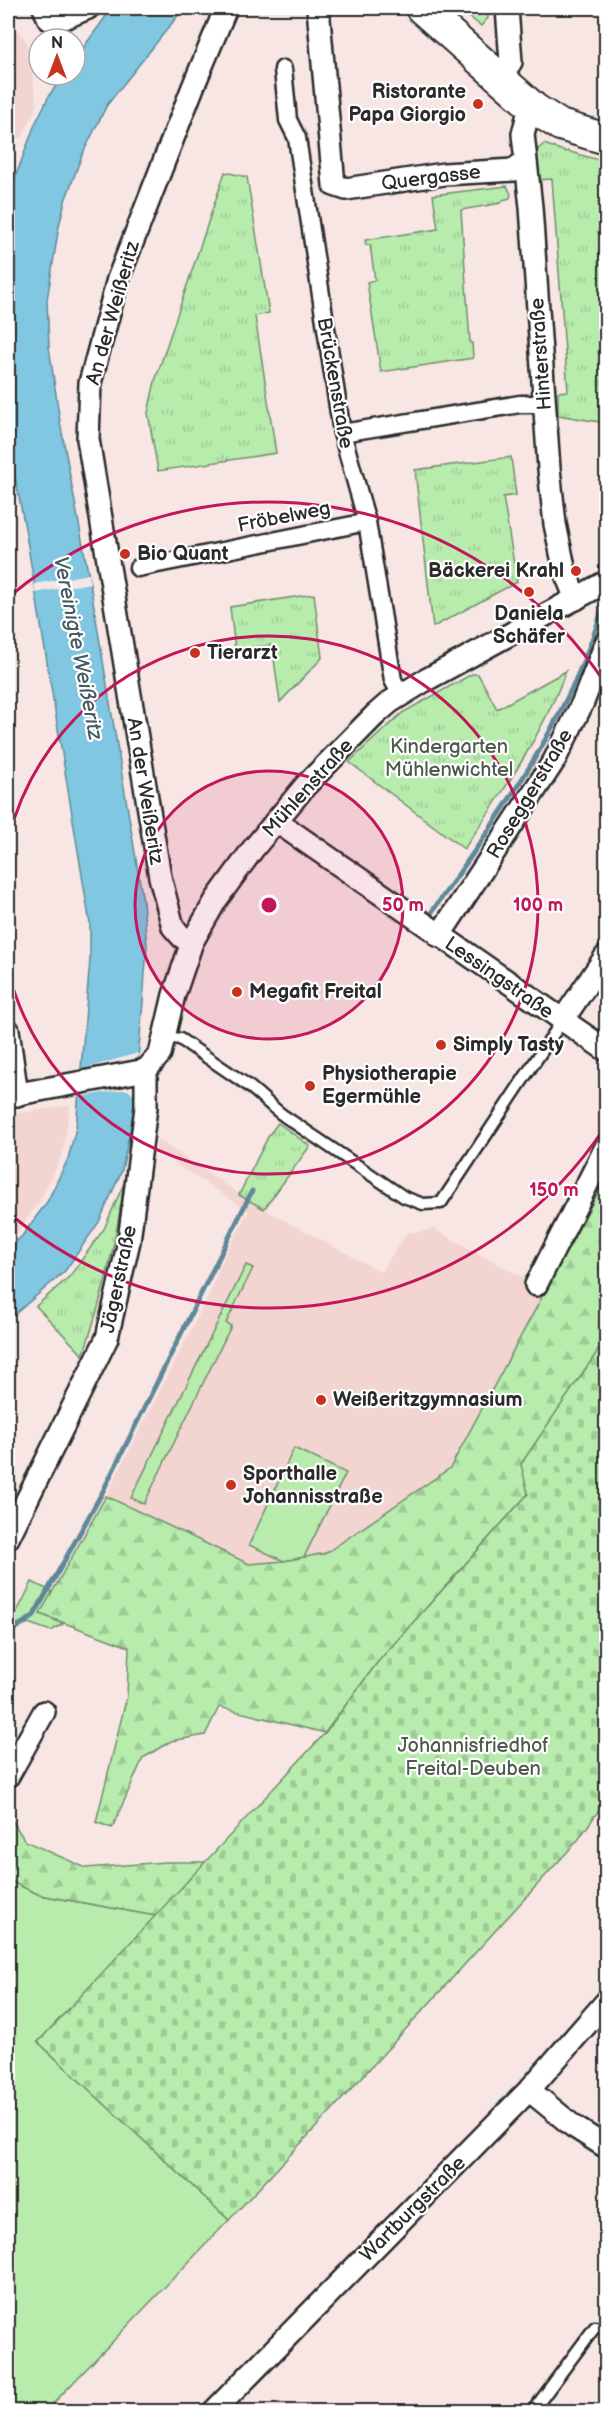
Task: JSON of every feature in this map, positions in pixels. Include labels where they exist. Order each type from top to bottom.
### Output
[{"type":"main road","points":[[421,8],[536,109],[560,125],[606,139]]},
{"type":"street","points":[[44,8],[49,19],[64,18],[88,8]]},
{"type":"street","name":"An der Weißeritz","points":[[192,942],[182,937],[172,927],[160,878],[88,440],[88,406],[94,362],[118,279],[226,8]]},
{"type":"street","name":"Quergasse","points":[[318,8],[334,186],[346,189],[444,174],[514,170],[525,161]]},
{"type":"street","points":[[500,78],[512,62],[507,8]]},
{"type":"street","name":"Brückenstraße","points":[[283,69],[288,120],[297,138],[342,433],[367,522],[393,680],[401,695]]},
{"type":"street","name":"Hinterstraße","points":[[536,109],[527,118],[523,134],[531,207],[544,405],[555,524],[566,578],[576,599]]},
{"type":"street","points":[[342,433],[520,404],[544,405]]},
{"type":"street","name":"Fröbelweg","points":[[138,568],[367,522]]},
{"type":"street","name":"Mühlenstraße","points":[[141,1072],[160,1054],[166,1037],[174,995],[192,942],[216,900],[306,785],[367,723],[401,695],[606,582]]},
{"type":"street","name":"Roseggerstraße","points":[[439,936],[554,761],[588,690],[606,644]]},
{"type":"street","name":"Lessingstraße","points":[[276,821],[606,1050]]},
{"type":"street","points":[[562,1021],[606,956]]},
{"type":"street","points":[[8,1030],[12,1096],[141,1072]]},
{"type":"street","name":"Jägerstraße","points":[[10,1524],[107,1338],[132,1220],[146,1107],[141,1072]]},
{"type":"street","points":[[536,1285],[606,1147]]},
{"type":"street","points":[[8,1776],[44,1712]]},
{"type":"street","name":"Wartburgstraße","points":[[213,2412],[529,2090],[606,2002]]},
{"type":"street","points":[[529,2090],[573,2126],[606,2147]]},
{"type":"lane","points":[[166,1037],[180,1039],[257,1091],[264,1102],[284,1116],[404,1197],[423,1204],[441,1203],[562,1021]]},
{"type":"lane","points":[[532,2412],[595,2327]]},
{"type":"shaded area","points":[[19,31],[27,43],[27,87],[34,87],[37,105],[22,138],[8,140],[8,36]]},
{"type":"shaded area","points":[[70,1105],[62,1155],[42,1197],[17,1233],[8,1241],[8,1115]]},
{"type":"shaded area","name":"Weißeritzgymnasium","points":[[157,1139],[254,1204],[381,1272],[407,1233],[434,1229],[545,1290],[450,1468],[326,1553],[284,1561],[248,1564],[106,1496],[210,1293],[222,1261],[249,1211],[156,1151]]},
{"type":"green space","points":[[458,8],[487,8],[488,18],[481,26]]},
{"type":"green space","points":[[544,144],[606,162],[606,423],[558,415],[558,392],[568,391],[552,179],[536,180],[538,149]]},
{"type":"green space","points":[[225,172],[247,177],[269,313],[255,316],[276,453],[158,471],[148,413],[155,381]]},
{"type":"green space","points":[[507,186],[511,194],[510,198],[501,203],[461,210],[473,358],[381,372],[367,282],[375,280],[370,245],[366,245],[365,240],[438,229],[433,195]]},
{"type":"green space","points":[[511,457],[516,495],[503,497],[517,582],[433,627],[415,470]]},
{"type":"green space","points":[[314,594],[322,658],[280,702],[272,645],[235,649],[230,607]]},
{"type":"green space","name":"Kindergarten Mühlenwichtel","points":[[566,671],[533,741],[464,849],[349,762],[402,713],[472,674],[478,674],[497,709]]},
{"type":"green space","points":[[278,1123],[310,1146],[264,1209],[239,1195],[269,1135]]},
{"type":"green space","points":[[606,1178],[606,1349],[599,1349],[528,1494],[377,1663],[325,1733],[219,1707],[205,1735],[171,1741],[143,1758],[112,1828],[96,1822],[127,1696],[129,1647],[40,1614],[106,1496],[249,1564],[284,1561],[326,1553],[450,1468]]},
{"type":"green space","points":[[124,1183],[108,1270],[83,1355],[36,1306],[70,1276],[104,1229]]},
{"type":"green space","points":[[246,1265],[253,1268],[226,1323],[231,1326],[144,1504],[131,1498]]},
{"type":"green space","name":"Johannisfriedhof Freital-Deuben","points":[[599,1349],[606,1349],[606,1800],[578,1840],[229,2220],[38,2042],[325,1733],[377,1663],[528,1494],[521,1464]]},
{"type":"green space","points":[[294,1448],[346,1473],[304,1557],[284,1561],[249,1545]]},
{"type":"green space","points":[[32,1582],[53,1592],[41,1614],[63,1624],[51,1631],[28,1623],[8,1635],[8,1624],[13,1619]]},
{"type":"green space","points":[[8,1814],[25,1841],[86,1868],[165,1862],[207,1862],[156,1916],[40,1895],[8,1880]]},
{"type":"green space","points":[[8,1880],[40,1895],[156,1916],[38,2042],[229,2220],[46,2411],[8,2411]]},
{"type":"water","name":"Vereinigte Weißeritz","points":[[112,8],[184,8],[107,105],[82,155],[65,201],[47,300],[49,347],[60,422],[90,583],[143,901],[147,946],[133,1116],[122,1170],[99,1222],[65,1271],[8,1320],[8,1250],[22,1236],[47,1202],[68,1159],[76,1128],[90,960],[90,924],[25,528],[8,440],[8,202],[35,124],[50,94],[55,87],[87,87],[87,42]]},
{"type":"pier","points":[[89,574],[90,583],[35,593],[34,584]]},
{"type":"pier","points":[[138,1053],[134,1096],[128,1090],[121,1090],[78,1097],[80,1070]]},
{"type":"waterway","points":[[431,913],[508,802],[554,725],[591,643],[605,600]]},
{"type":"waterway","points":[[8,1632],[33,1617],[102,1493],[252,1191]]},
{"type":"place","name":"Ristorante Papa Giorgio","points":[[478,104]]},
{"type":"place","name":"Bio Quant","points":[[125,554]]},
{"type":"place","name":"Bäckerei Krahl","points":[[576,571]]},
{"type":"place","name":"Daniela Schäfer","points":[[529,592]]},
{"type":"place","name":"Tierarzt","points":[[195,653]]},
{"type":"place","name":"Megafit Freital","points":[[237,992]]},
{"type":"place","name":"Simply Tasty","points":[[441,1045]]},
{"type":"place","name":"Physiotherapie Egermühle","points":[[310,1086]]},
{"type":"place","name":"Weißeritzgymnasium","points":[[321,1400]]},
{"type":"place","name":"Sporthalle Johannisstraße","points":[[231,1485]]}]
